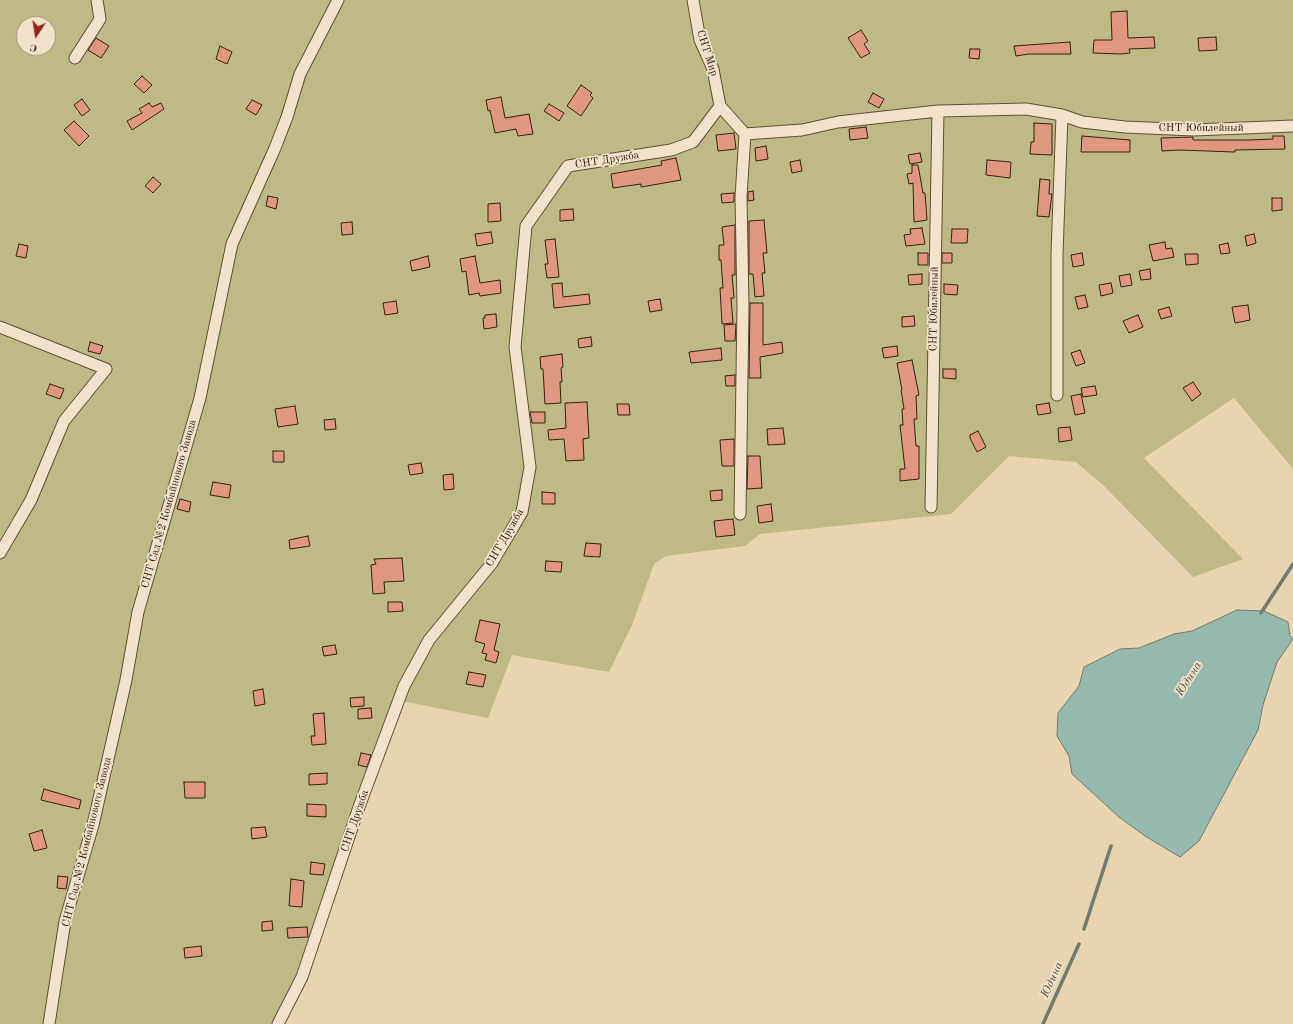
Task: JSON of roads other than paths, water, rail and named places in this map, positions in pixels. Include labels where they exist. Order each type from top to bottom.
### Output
[{"type":"street","points":[[75,58],[100,19],[97,0]]},
{"type":"street","name":"СНТ Сад №2 Комбайнового Завода","points":[[49,1024],[65,921],[93,825],[126,680],[138,612],[200,398],[232,244],[275,148],[287,117],[300,74],[338,0]]},
{"type":"street","name":"СНТ Мир","points":[[693,0],[700,40],[714,69],[720,106]]},
{"type":"street","points":[[720,106],[745,134],[742,197],[743,305],[740,514]]},
{"type":"street","name":"СНТ Дружба","points":[[278,1024],[302,977],[359,807],[404,686],[429,640],[492,563],[522,512],[530,467],[515,347],[526,226],[568,166],[671,150],[693,142],[720,106]]},
{"type":"street","name":"СНТ Юбилейный","points":[[745,134],[802,130],[838,122],[938,111],[1026,109],[1062,114],[1082,122],[1194,130],[1293,126]]},
{"type":"street","name":"СНТ Юбилейный","points":[[930,507],[938,111]]},
{"type":"street","points":[[1057,395],[1057,254],[1062,114]]},
{"type":"street","points":[[0,327],[106,369],[64,421],[31,500],[0,553]]},
{"type":"water","points":[[1237,610],[1264,611],[1288,622],[1290,636],[1293,639],[1277,662],[1263,705],[1258,730],[1199,841],[1180,857],[1145,836],[1119,817],[1072,774],[1069,756],[1057,736],[1058,713],[1079,686],[1084,667],[1120,649],[1139,648],[1174,634],[1192,631]]},
{"type":"waterway","name":"Юдина","points":[[1261,613],[1293,564]]},
{"type":"waterway","name":"Юдина","points":[[1084,929],[1111,846]]},
{"type":"waterway","name":"Юдина","points":[[1043,1024],[1079,944]]}]
